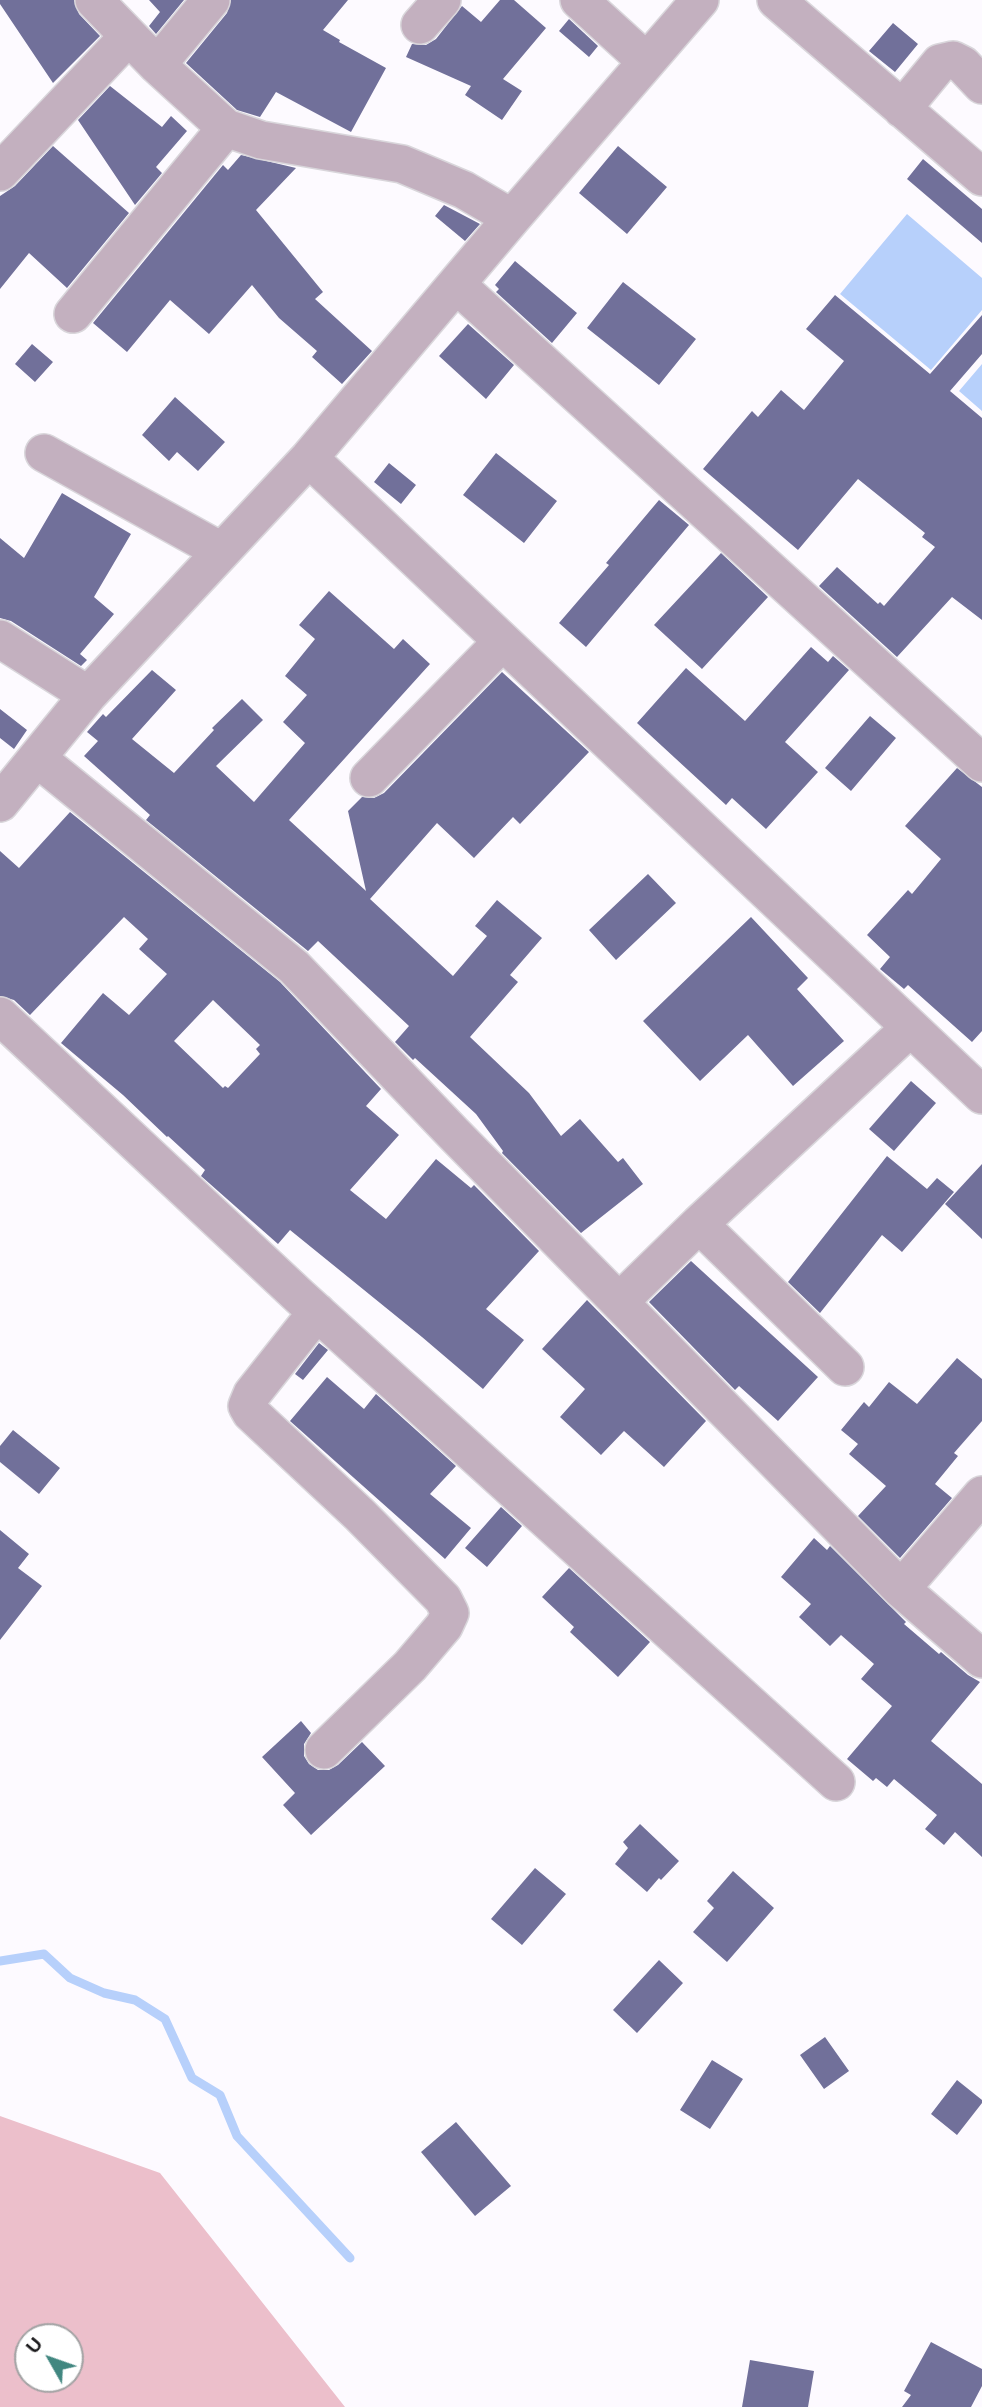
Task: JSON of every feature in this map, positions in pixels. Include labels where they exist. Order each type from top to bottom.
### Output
[{"type":"street","points":[[94,0],[128,37],[226,128],[261,140],[402,164],[464,190],[512,218]]},
{"type":"street","points":[[157,65],[211,0]]},
{"type":"street","points":[[579,0],[646,61]]},
{"type":"street","points":[[0,803],[88,695],[309,458],[700,0]]},
{"type":"street","points":[[776,0],[982,177]]},
{"type":"street","points":[[0,172],[128,37]]},
{"type":"street","points":[[902,110],[940,63],[953,60],[963,65],[982,85]]},
{"type":"street","points":[[74,314],[226,128]]},
{"type":"street","points":[[457,285],[982,763]]},
{"type":"street","points":[[44,453],[221,551]]},
{"type":"street","points":[[309,458],[982,1095]]},
{"type":"street","points":[[0,639],[88,695]]},
{"type":"street","points":[[369,778],[502,642]]},
{"type":"street","points":[[37,758],[294,967],[453,1133],[901,1589],[982,1659]]},
{"type":"street","points":[[0,1016],[317,1312],[836,1782]]},
{"type":"street","points":[[620,1302],[699,1224],[910,1028]]},
{"type":"street","points":[[699,1224],[845,1367]]},
{"type":"street","points":[[317,1312],[252,1394],[247,1406],[251,1413],[360,1515],[435,1591],[448,1606],[450,1613],[444,1626],[410,1666],[324,1750]]},
{"type":"street","points":[[901,1589],[982,1495]]},
{"type":"shaded area","points":[[0,2116],[160,2173],[345,2407],[0,2407]]},
{"type":"water","points":[[907,214],[982,278],[982,310],[931,370],[840,294]]},
{"type":"water","points":[[982,364],[982,411],[959,391]]},
{"type":"building","points":[[0,0],[74,0],[79,14],[100,36],[53,83],[0,4]]},
{"type":"building","points":[[149,0],[184,0],[156,34],[149,26],[160,12]]},
{"type":"building","points":[[231,0],[348,0],[323,30],[386,68],[351,132],[276,92],[260,117],[237,110],[186,63],[227,13]]},
{"type":"building","points":[[500,0],[514,0],[546,28],[503,79],[522,91],[502,120],[465,95],[471,86],[406,57],[412,44],[426,45],[436,39],[462,6],[481,22]]},
{"type":"building","points":[[569,19],[598,46],[589,57],[559,31]]},
{"type":"building","points":[[893,23],[918,44],[895,72],[869,51]]},
{"type":"building","points":[[110,86],[162,127],[171,116],[187,131],[156,167],[162,173],[135,205],[78,120]]},
{"type":"building","points":[[53,146],[129,213],[67,288],[29,253],[0,289],[0,196],[15,186]]},
{"type":"building","points":[[618,146],[667,187],[627,234],[579,193]]},
{"type":"building","points":[[241,155],[296,168],[256,210],[323,292],[315,299],[372,351],[342,384],[312,357],[317,351],[279,318],[252,285],[209,334],[170,300],[127,352],[93,323],[223,165],[228,170]]},
{"type":"building","points":[[923,159],[982,209],[982,243],[907,179]]},
{"type":"building","points":[[444,205],[480,224],[465,241],[435,216]]},
{"type":"building","points":[[515,261],[577,313],[552,343],[496,292],[499,289],[495,285]]},
{"type":"building","points":[[623,282],[696,339],[659,385],[587,328]]},
{"type":"building","points":[[835,295],[930,374],[982,315],[982,354],[950,391],[982,418],[982,620],[952,597],[897,657],[819,586],[837,567],[878,604],[880,602],[884,606],[935,547],[922,537],[925,533],[858,479],[798,550],[703,469],[752,411],[758,417],[781,390],[804,410],[844,361],[806,329]]},
{"type":"building","points":[[468,324],[514,365],[486,399],[439,356]]},
{"type":"building","points":[[32,344],[53,362],[35,382],[15,364]]},
{"type":"building","points":[[175,397],[225,442],[198,471],[177,452],[169,461],[142,435]]},
{"type":"building","points":[[496,453],[557,501],[524,543],[463,495]]},
{"type":"building","points":[[389,463],[416,485],[401,504],[374,482]]},
{"type":"building","points":[[62,493],[131,534],[94,597],[114,614],[80,654],[87,660],[81,666],[11,621],[0,618],[0,538],[24,558]]},
{"type":"building","points":[[659,500],[689,525],[586,647],[559,623],[609,565],[606,563]]},
{"type":"building","points":[[721,553],[768,597],[702,669],[654,625]]},
{"type":"building","points":[[329,591],[394,649],[403,639],[430,664],[289,820],[366,891],[348,811],[362,797],[374,798],[384,793],[502,672],[589,752],[520,824],[513,817],[474,858],[437,823],[370,899],[453,976],[487,936],[475,926],[497,900],[542,938],[510,975],[518,982],[470,1037],[529,1093],[561,1136],[580,1119],[618,1162],[623,1158],[643,1184],[581,1233],[502,1153],[476,1114],[395,1042],[409,1026],[318,941],[308,951],[146,820],[150,815],[84,756],[98,741],[87,732],[103,714],[106,717],[152,670],[176,690],[132,739],[174,773],[214,730],[212,728],[242,699],[263,720],[216,766],[254,802],[305,743],[283,722],[307,695],[285,676],[315,639],[299,625]]},
{"type":"building","points":[[811,647],[828,662],[833,656],[849,670],[785,742],[818,772],[766,829],[732,798],[726,805],[637,723],[686,668],[745,721]]},
{"type":"building","points":[[0,709],[27,730],[14,749],[0,738]]},
{"type":"building","points":[[870,716],[896,738],[851,791],[825,768]]},
{"type":"building","points":[[957,768],[982,787],[982,1031],[972,1042],[908,985],[904,989],[880,969],[890,957],[867,935],[908,890],[912,894],[941,859],[905,826]]},
{"type":"building","points":[[70,812],[280,982],[381,1089],[366,1106],[399,1135],[350,1190],[386,1219],[436,1159],[471,1188],[474,1185],[539,1251],[486,1309],[524,1340],[483,1389],[290,1230],[278,1244],[201,1176],[205,1170],[61,1043],[103,993],[129,1015],[167,974],[139,949],[148,939],[124,917],[30,1015],[14,1000],[0,996],[0,851],[19,868]],"holes":[[[213,1000],[260,1045],[256,1049],[260,1054],[228,1088],[223,1088],[174,1041]]]},
{"type":"building","points":[[648,874],[676,903],[616,960],[589,930]]},
{"type":"building","points":[[751,917],[808,978],[797,989],[844,1041],[793,1086],[748,1035],[700,1081],[643,1021]]},
{"type":"building","points":[[911,1081],[936,1103],[894,1151],[869,1129]]},
{"type":"building","points":[[887,1156],[927,1189],[937,1178],[954,1192],[902,1252],[882,1235],[820,1313],[788,1282]]},
{"type":"building","points":[[982,1164],[982,1239],[945,1204]]},
{"type":"building","points":[[691,1261],[818,1377],[778,1421],[739,1386],[735,1390],[649,1302]]},
{"type":"building","points":[[587,1300],[706,1421],[664,1467],[624,1431],[601,1455],[560,1417],[585,1389],[542,1349]]},
{"type":"building","points":[[319,1343],[328,1350],[303,1380],[295,1374]]},
{"type":"building","points":[[957,1358],[982,1379],[982,1421],[954,1453],[958,1456],[935,1484],[952,1498],[900,1558],[858,1516],[886,1486],[849,1454],[858,1444],[841,1430],[864,1402],[869,1407],[889,1382],[917,1404]]},
{"type":"building","points":[[327,1377],[364,1409],[376,1394],[456,1466],[430,1494],[471,1528],[445,1559],[290,1421]]},
{"type":"building","points":[[13,1430],[60,1468],[39,1494],[0,1462],[0,1446]]},
{"type":"building","points":[[501,1507],[522,1526],[487,1567],[465,1548]]},
{"type":"building","points":[[0,1530],[29,1554],[18,1568],[42,1586],[0,1640]]},
{"type":"building","points":[[814,1538],[827,1550],[830,1546],[906,1622],[904,1624],[939,1654],[941,1652],[980,1682],[931,1741],[982,1784],[982,1857],[955,1832],[944,1845],[925,1829],[937,1815],[894,1779],[887,1787],[876,1778],[873,1781],[847,1759],[892,1706],[861,1679],[874,1664],[841,1635],[830,1646],[799,1617],[811,1604],[781,1577]]},
{"type":"building","points":[[569,1568],[650,1642],[618,1677],[570,1632],[574,1627],[542,1597]]},
{"type":"building","points":[[301,1721],[311,1733],[304,1744],[304,1756],[309,1764],[318,1770],[329,1770],[338,1765],[362,1742],[385,1766],[311,1835],[283,1805],[295,1793],[262,1757]]},
{"type":"building","points":[[640,1824],[679,1861],[647,1892],[615,1864],[628,1848],[623,1842]]},
{"type":"building","points":[[535,1868],[566,1894],[522,1945],[491,1919]]},
{"type":"building","points":[[733,1871],[774,1908],[727,1962],[693,1932],[714,1908],[707,1901]]},
{"type":"building","points":[[659,1960],[683,1983],[637,2033],[613,2010]]},
{"type":"building","points":[[825,2037],[849,2071],[824,2089],[800,2055]]},
{"type":"building","points":[[712,2060],[743,2079],[710,2129],[680,2110]]},
{"type":"building","points":[[957,2080],[982,2100],[982,2103],[957,2135],[931,2114]]},
{"type":"building","points":[[456,2122],[511,2186],[475,2216],[421,2152]]},
{"type":"building","points":[[931,2342],[982,2369],[982,2386],[971,2407],[902,2407],[911,2395],[904,2391]]},
{"type":"building","points":[[750,2360],[814,2371],[808,2407],[742,2407]]},
{"type":"waterway","points":[[0,1961],[44,1954],[70,1978],[104,1993],[135,2000],[165,2019],[192,2078],[220,2095],[237,2136],[350,2258]]}]
